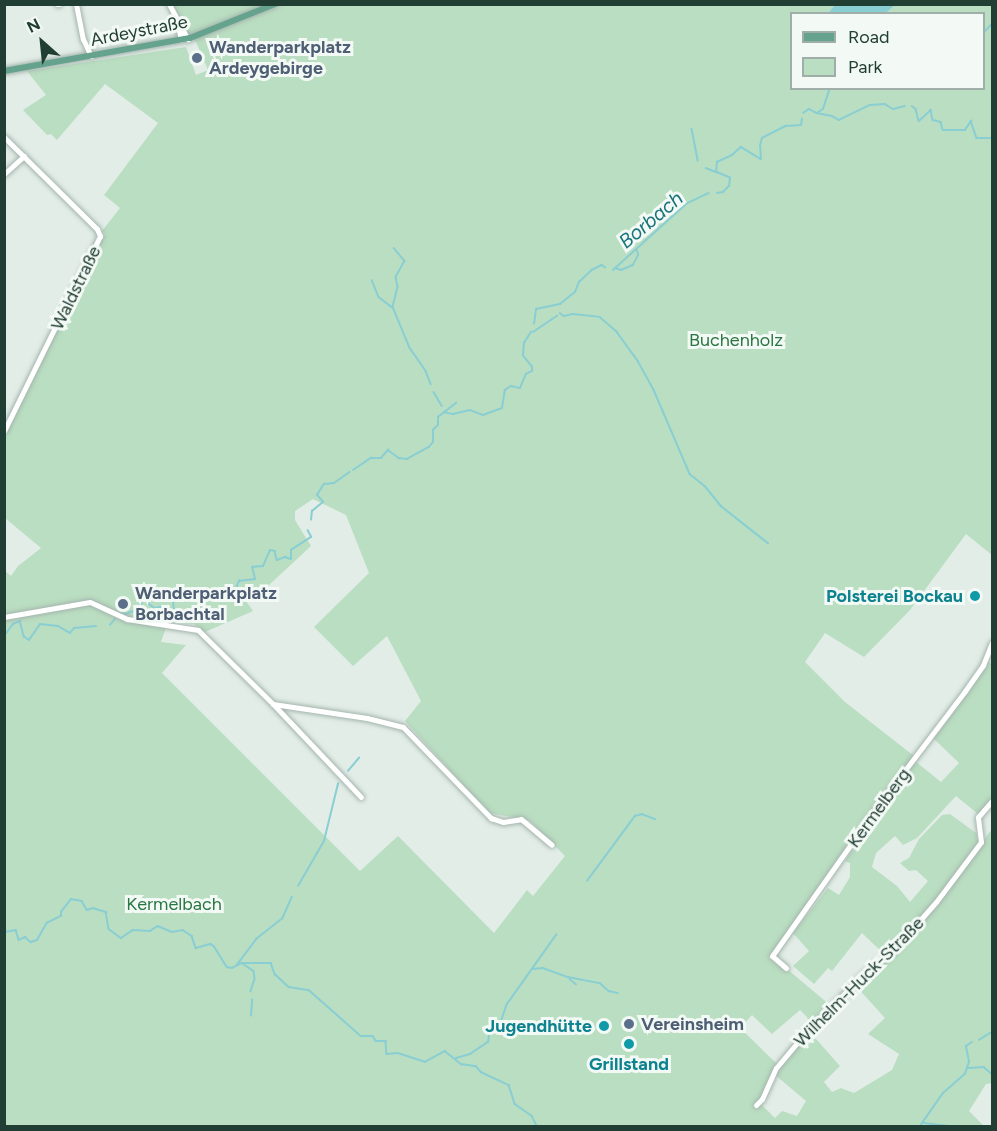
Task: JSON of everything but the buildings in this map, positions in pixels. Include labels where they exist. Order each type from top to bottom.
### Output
[{"type":"main road","name":"Ardeystraße","points":[[4,71],[184,40],[275,4]]},
{"type":"street","points":[[76,4],[80,14],[83,39],[90,56]]},
{"type":"street","points":[[169,4],[184,40]]},
{"type":"street","name":"Waldstraße","points":[[4,136],[97,229],[100,236],[4,431]]},
{"type":"street","points":[[4,174],[24,156]]},
{"type":"street","points":[[4,617],[90,602],[134,621],[198,630],[273,704],[361,797]]},
{"type":"street","name":"Kermelberg","points":[[786,968],[772,956],[871,815],[965,691],[983,665],[993,643]]},
{"type":"street","points":[[273,704],[367,718],[402,727],[491,818],[503,822],[521,819],[552,845]]},
{"type":"street","name":"Wilhelm-Huck-Straße","points":[[756,1105],[762,1099],[776,1068],[807,1031],[863,975],[891,953],[936,902],[981,842],[978,817],[993,801]]},
{"type":"green space","name":"Buchenholz","points":[[173,5],[835,5],[829,12],[790,12],[790,90],[985,90],[985,12],[887,12],[895,5],[992,5],[992,555],[966,534],[910,610],[864,657],[825,633],[805,662],[845,702],[914,756],[769,958],[785,971],[787,969],[831,1006],[810,1026],[807,1017],[800,1010],[772,1034],[752,1015],[740,1028],[778,1065],[771,1073],[760,1103],[775,1118],[782,1111],[797,1116],[806,1101],[774,1074],[806,1034],[816,1039],[840,1066],[824,1082],[832,1092],[841,1088],[854,1093],[892,1070],[899,1054],[868,1034],[885,1018],[855,985],[892,955],[923,921],[992,829],[992,1083],[986,1084],[969,1111],[984,1126],[5,1126],[5,571],[11,576],[18,566],[41,548],[5,518],[4,436],[105,234],[102,231],[120,208],[104,195],[158,123],[105,84],[57,140],[51,134],[47,135],[23,110],[46,95],[27,71],[186,47],[196,75],[208,70],[196,42],[189,35]],"holes":[[[313,499],[346,515],[369,573],[314,627],[353,666],[387,636],[421,701],[405,721],[489,813],[529,820],[565,856],[533,896],[527,890],[494,933],[398,836],[360,871],[162,673],[186,645],[161,642],[168,622],[194,624],[205,632],[253,611],[246,601],[269,585],[311,546],[295,520],[295,511]]]},
{"type":"green space","points":[[987,660],[992,665],[992,798],[978,814],[956,796],[917,838],[903,845],[895,836],[876,853],[872,867],[897,886],[910,902],[928,881],[916,870],[909,871],[900,863],[909,858],[919,839],[942,815],[950,814],[976,833],[978,842],[922,919],[885,955],[862,933],[832,971],[828,968],[814,984],[793,966],[809,951],[793,933],[828,888],[839,895],[850,877],[850,863],[845,861],[915,761],[941,782],[959,763],[932,737]]},
{"type":"water","points":[[835,4],[895,5],[887,12],[829,12]]},
{"type":"waterway","points":[[985,31],[992,24]]},
{"type":"waterway","name":"Borbach","points":[[803,113],[809,109],[817,113],[823,109],[829,90]]},
{"type":"waterway","name":"Borbach","points":[[817,113],[839,120],[870,105],[885,104],[893,109],[905,106]]},
{"type":"waterway","name":"Borbach","points":[[912,106],[916,109],[919,121],[931,110],[933,120],[941,122],[943,130],[965,130],[971,121],[977,138],[992,138]]},
{"type":"waterway","name":"Borbach","points":[[717,193],[723,192],[729,186],[730,178],[716,172],[717,162],[732,155],[741,147],[761,159],[762,138],[786,126],[801,125],[802,119]]},
{"type":"waterway","points":[[692,129],[698,160]]},
{"type":"waterway","points":[[706,168],[716,172]]},
{"type":"waterway","name":"Borbach","points":[[613,270],[686,204],[709,193]]},
{"type":"waterway","points":[[394,248],[405,261],[396,277],[398,287],[393,307],[410,348],[426,371],[431,384]]},
{"type":"waterway","points":[[616,268],[621,270],[633,265],[638,255],[637,251]]},
{"type":"waterway","name":"Borbach","points":[[534,324],[536,309],[560,304],[575,292],[579,282],[592,270],[602,265],[605,267]]},
{"type":"waterway","points":[[372,280],[379,297],[392,307]]},
{"type":"waterway","points":[[560,313],[564,316],[573,314],[600,317],[617,332],[638,361],[654,390],[690,474],[705,486],[721,506],[768,543]]},
{"type":"waterway","points":[[533,332],[557,316]]},
{"type":"waterway","points":[[444,412],[453,414],[470,410],[483,415],[502,408],[505,390],[511,386],[520,388],[526,374],[532,371],[532,367],[523,356],[524,343],[531,332]]},
{"type":"waterway","points":[[434,392],[442,406]]},
{"type":"waterway","name":"Borbach","points":[[353,470],[371,458],[381,458],[388,450],[399,458],[407,459],[429,447],[433,442],[433,430],[438,425],[438,417],[456,403]]},
{"type":"waterway","name":"Borbach","points":[[311,520],[312,511],[323,502],[317,495],[324,484],[334,483],[350,472]]},
{"type":"waterway","name":"Borbach","points":[[120,613],[126,614],[138,609],[145,598],[149,598],[151,600],[149,604],[155,608],[165,606],[167,611],[174,612],[173,603],[177,592],[182,588],[188,591],[194,588],[202,595],[236,588],[239,581],[255,579],[252,567],[263,566],[270,550],[275,551],[277,560],[285,557],[291,559],[291,550],[311,537],[308,531]]},
{"type":"waterway","name":"Borbach","points":[[110,625],[115,619]]},
{"type":"waterway","name":"Borbach","points":[[4,636],[13,624],[20,621],[24,636],[29,640],[40,624],[58,626],[70,633],[74,628],[96,626]]},
{"type":"waterway","points":[[348,771],[359,758]]},
{"type":"waterway","points":[[298,886],[324,841],[338,784]]},
{"type":"waterway","points":[[587,881],[635,816],[642,814],[655,819]]},
{"type":"waterway","points":[[236,966],[256,939],[282,919],[292,897]]},
{"type":"waterway","name":"Kermelbach","points":[[4,932],[16,930],[19,940],[25,937],[31,942],[37,940],[47,923],[61,916],[61,912],[71,899],[82,901],[87,910],[93,908],[106,912],[109,929],[121,938],[133,930],[150,931],[158,926],[172,932],[183,930],[192,936],[196,948],[210,944],[214,946],[227,967],[232,968],[242,963],[271,963],[275,974],[289,987],[309,990],[361,1036],[373,1036],[376,1041],[386,1041],[387,1054],[398,1053],[425,1062],[445,1051],[461,1064],[476,1066],[481,1072],[509,1085],[515,1104],[532,1116],[537,1126]]},
{"type":"waterway","points":[[456,1058],[470,1054],[488,1042],[490,1030],[501,1021],[507,1004],[556,935]]},
{"type":"waterway","points":[[242,963],[254,971],[255,979],[251,991]]},
{"type":"waterway","points":[[532,969],[543,968],[568,977],[600,983],[609,991],[618,993]]},
{"type":"waterway","points":[[570,979],[576,984]]},
{"type":"waterway","points":[[251,1016],[252,1000]]},
{"type":"waterway","name":"Kermelbach","points":[[979,1040],[992,1032]]},
{"type":"waterway","name":"Kermelbach","points":[[920,1126],[943,1093],[965,1074],[969,1062],[966,1046],[972,1042]]},
{"type":"waterway","points":[[969,1068],[984,1067],[992,1074]]},
{"type":"waterway","points":[[924,1123],[947,1126]]},
{"type":"place","name":"Wanderparkplatz Ardeygebirge","points":[[197,58]]},
{"type":"place","name":"Polsterei Bockau","points":[[975,596]]},
{"type":"place","name":"Wanderparkplatz Borbachtal","points":[[123,604]]},
{"type":"place","name":"Vereinsheim","points":[[629,1024]]},
{"type":"place","name":"Jugendhütte","points":[[604,1026]]},
{"type":"place","name":"Grillstand","points":[[629,1044]]}]
